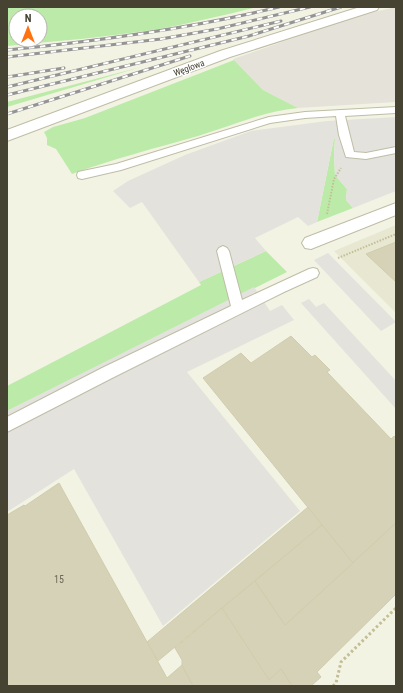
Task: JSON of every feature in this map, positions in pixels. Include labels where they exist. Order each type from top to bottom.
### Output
[{"type":"street","name":"Węglowa","points":[[7,136],[225,54],[373,7]]},
{"type":"street","points":[[316,241],[396,209]]},
{"type":"lane","points":[[82,175],[117,167],[269,120],[305,115],[396,110]]},
{"type":"lane","points":[[340,114],[344,135],[350,154],[366,156],[396,150]]},
{"type":"lane","points":[[223,251],[238,308]]},
{"type":"lane","points":[[7,425],[107,373],[238,308],[313,273]]},
{"type":"path","points":[[316,241],[334,179],[350,154]]},
{"type":"path","points":[[338,258],[396,234]]},
{"type":"path","points":[[333,686],[336,683],[341,662],[396,608]]},
{"type":"shaded area","points":[[396,7],[396,102],[298,108],[263,90],[233,59],[328,26],[370,13]]},
{"type":"shaded area","points":[[396,117],[396,191],[353,208],[346,200],[347,189],[335,175],[334,138],[317,222],[308,226],[298,217],[255,238],[266,251],[199,282],[142,202],[130,208],[113,191],[128,181],[185,155],[251,131],[327,121]]},
{"type":"shaded area","points":[[396,225],[396,313],[334,251]]},
{"type":"shaded area","points":[[328,253],[396,322],[381,331],[314,260]]},
{"type":"shaded area","points":[[254,287],[270,311],[282,305],[294,320],[187,372],[300,511],[163,626],[74,469],[7,512],[7,411]]},
{"type":"shaded area","points":[[309,299],[316,307],[324,303],[396,381],[396,409],[301,303]]},
{"type":"green space","points":[[7,7],[257,7],[159,29],[102,37],[48,42],[48,8],[8,8],[8,46]]},
{"type":"green space","points":[[234,60],[263,90],[298,108],[273,112],[72,174],[56,149],[47,145],[47,138],[44,132],[53,127],[85,118]]},
{"type":"green space","points":[[141,67],[7,107],[7,102]]},
{"type":"green space","points":[[334,138],[335,175],[347,189],[346,200],[353,208],[317,222]]},
{"type":"green space","points":[[266,251],[287,272],[7,411],[7,386],[201,285],[199,282]]},
{"type":"building","points":[[396,242],[396,282],[366,254]]},
{"type":"building","points":[[291,336],[312,357],[315,355],[330,370],[327,372],[391,439],[394,436],[396,438],[396,523],[353,563],[203,378],[241,353],[251,363]]},
{"type":"building","points":[[59,483],[167,678],[182,665],[193,686],[7,686],[7,515],[24,505],[25,506]]},
{"type":"building","points":[[308,507],[322,525],[158,661],[147,642]]},
{"type":"building","points":[[396,523],[396,594],[317,672],[321,677],[311,686],[292,686],[281,669],[269,680],[222,608],[255,581],[285,625]]},
{"type":"building","points":[[322,525],[353,563],[285,625],[255,581]]},
{"type":"building","points":[[222,608],[269,680],[281,669],[292,686],[193,686],[175,648]]},
{"type":"railway","points":[[7,50],[76,43],[178,28],[279,7]]},
{"type":"railway","points":[[7,57],[161,39],[217,29],[310,7]]},
{"type":"railway","points":[[7,95],[249,36],[341,7]]},
{"type":"railway","points":[[7,87],[281,21]]},
{"type":"railway","points":[[7,114],[190,56]]},
{"type":"railway","points":[[7,77],[64,68]]}]
